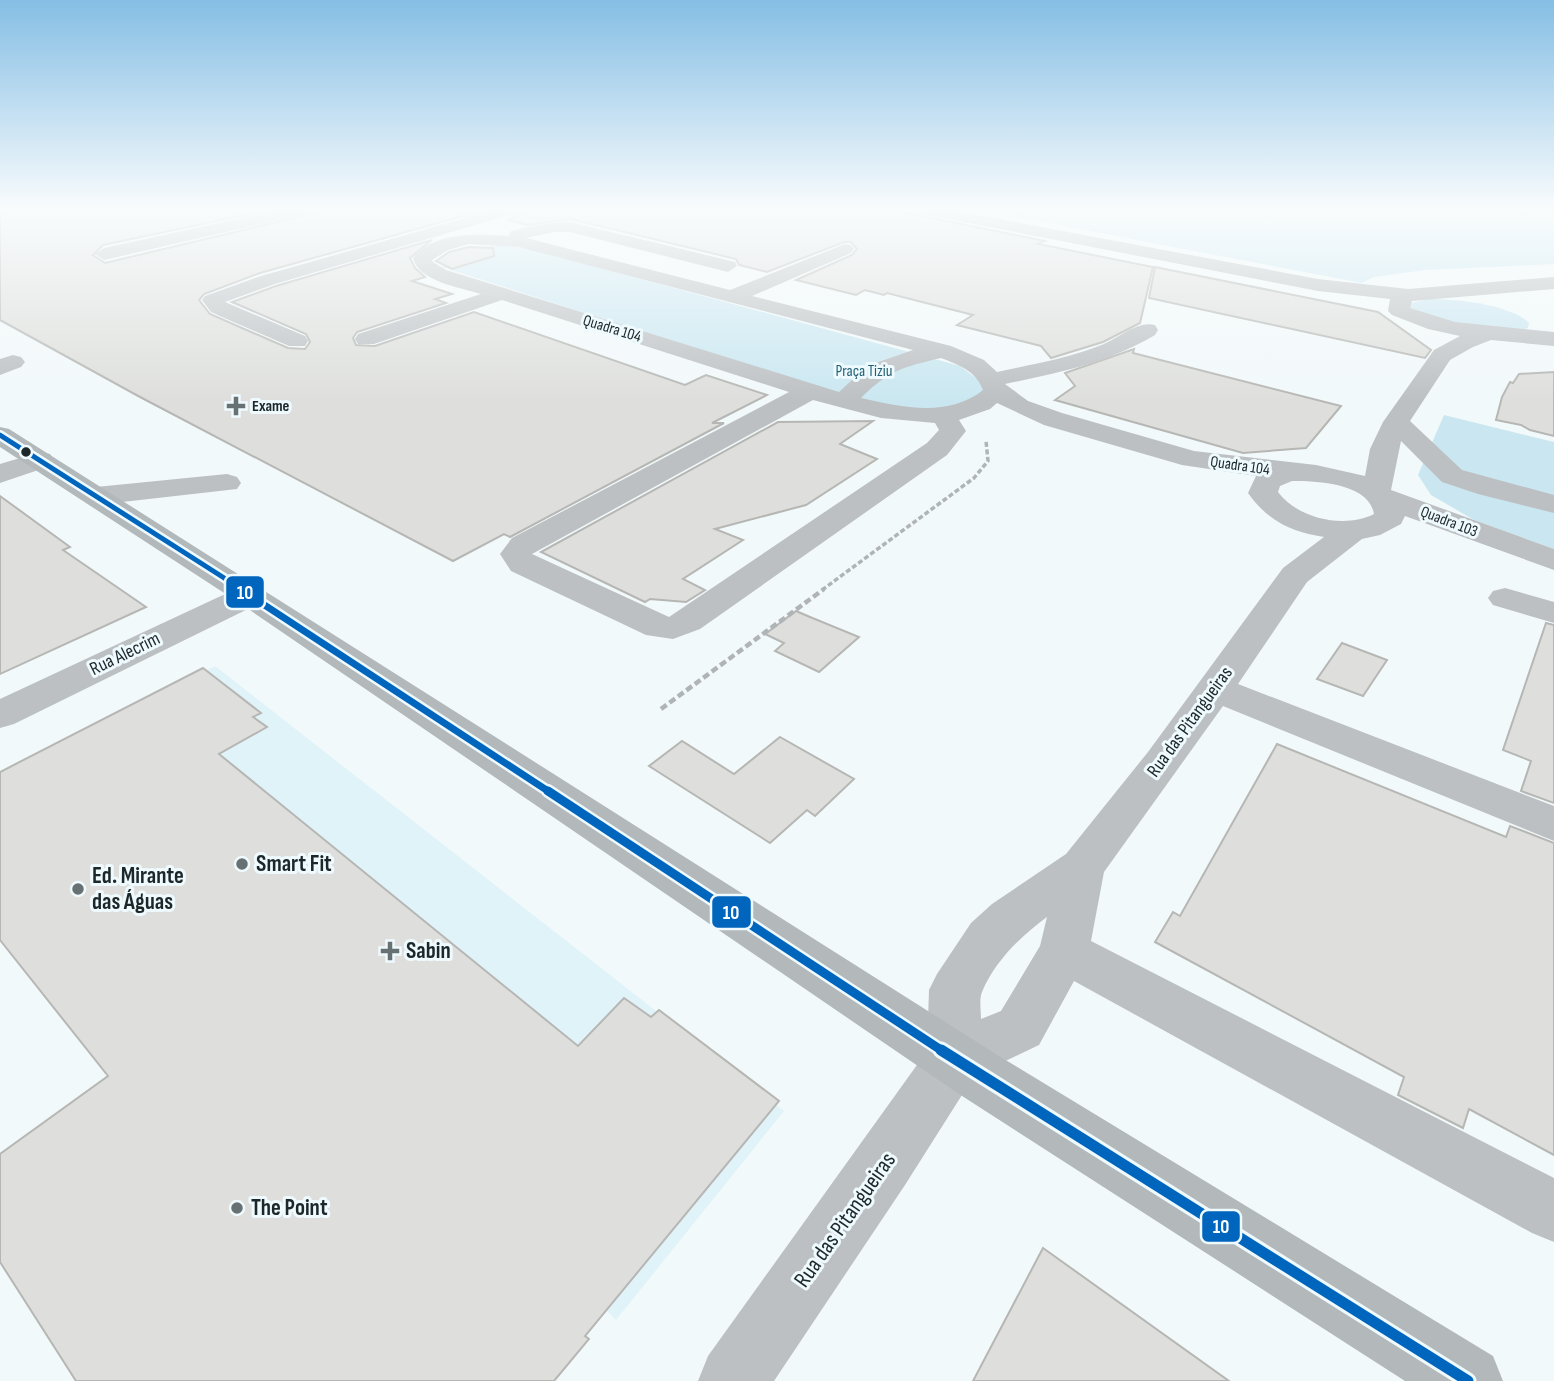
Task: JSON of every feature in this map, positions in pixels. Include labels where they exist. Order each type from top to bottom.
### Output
[{"type":"main road","points":[[0,435],[20,467],[96,496],[954,1058],[1468,1381]]},
{"type":"street","points":[[298,273],[212,300],[218,308],[298,341]]},
{"type":"street","name":"Quadra 104","points":[[438,273],[843,401],[910,415],[958,412],[1053,419]]},
{"type":"street","name":"Quadra 104","points":[[641,273],[943,351],[978,365],[994,386],[1019,406],[1053,419],[1192,459],[1345,478],[1378,495]]},
{"type":"street","points":[[731,297],[787,273]]},
{"type":"street","points":[[1258,273],[1318,285],[1409,308],[1490,333]]},
{"type":"street","points":[[1409,308],[1547,284]]},
{"type":"street","points":[[1525,304],[1527,295],[1547,284]]},
{"type":"street","points":[[366,339],[500,293]]},
{"type":"street","points":[[1409,308],[1437,338],[1442,355]]},
{"type":"street","points":[[1364,529],[1390,518],[1391,510],[1378,495],[1384,449],[1396,422],[1442,355],[1465,342],[1490,333],[1551,326]]},
{"type":"street","points":[[810,391],[523,545],[516,554],[523,564],[659,627],[673,628],[688,622],[937,449],[953,431],[958,412],[994,386],[1093,357],[1124,345],[1147,330]]},
{"type":"street","points":[[843,401],[875,371],[905,359],[943,351]]},
{"type":"street","points":[[1396,422],[1452,476],[1554,504]]},
{"type":"street","points":[[1295,575],[1261,489],[1264,481],[1384,449]]},
{"type":"street","name":"Quadra 104","points":[[1192,459],[1308,525],[1364,529]]},
{"type":"street","points":[[1452,476],[1459,496],[1471,505],[1554,529]]},
{"type":"street","points":[[96,496],[227,483]]},
{"type":"street","name":"Quadra 103","points":[[1378,495],[1554,560]]},
{"type":"street","name":"Quadra 103","points":[[1364,529],[1517,548]]},
{"type":"street","name":"Rua das Pitangueiras","points":[[954,1058],[955,990],[989,938],[1009,918],[1082,867],[1163,762],[1295,575],[1364,529]]},
{"type":"street","name":"Rua Alecrim","points":[[0,715],[250,595]]},
{"type":"street","points":[[1506,598],[1554,613]]},
{"type":"street","points":[[1215,689],[1554,824]]},
{"type":"street","name":"Rua das Pitangueiras","points":[[733,1381],[954,1058],[1020,1028],[1064,951],[1082,867]]},
{"type":"street","points":[[1064,951],[1554,1211]]},
{"type":"path","points":[[661,709],[974,478],[988,461],[984,431],[958,412]]},
{"type":"shaded area","points":[[215,666],[784,1111],[616,1320],[45,753]]},
{"type":"green space","name":"Praça Tiziu","points":[[462,273],[621,273],[960,366],[984,384],[984,400],[915,414],[856,400]]},
{"type":"green space","points":[[1312,273],[1400,273],[1374,277],[1362,283]]},
{"type":"green space","points":[[1429,299],[1496,307],[1520,317],[1529,323],[1528,328],[1467,328],[1409,308],[1411,303]]},
{"type":"green space","points":[[1444,415],[1554,442],[1554,549],[1474,520],[1431,495],[1418,475]]},
{"type":"building","points":[[0,273],[259,273],[204,294],[199,300],[210,314],[288,348],[305,349],[310,342],[306,334],[232,302],[319,273],[421,273],[425,277],[412,281],[452,294],[435,299],[446,303],[357,332],[353,338],[356,345],[375,346],[474,312],[685,385],[706,375],[767,395],[712,423],[724,423],[510,537],[504,534],[453,561],[140,397],[0,320]]},
{"type":"building","points":[[811,273],[1152,273],[1140,323],[1103,342],[1051,358],[1041,346],[957,325],[973,315],[887,293],[884,295],[865,290],[856,295],[796,280]]},
{"type":"building","points":[[1154,273],[1187,273],[1378,312],[1431,350],[1425,358],[1149,298]]},
{"type":"building","points":[[1134,349],[1133,353],[1341,406],[1306,448],[1243,453],[1055,400],[1075,386],[1065,373]]},
{"type":"building","points":[[1554,372],[1554,436],[1496,420],[1502,397],[1510,382],[1513,383],[1519,374]]},
{"type":"building","points":[[873,421],[840,444],[877,459],[806,505],[715,529],[743,540],[683,579],[705,590],[686,602],[650,599],[645,602],[541,552],[778,422]]},
{"type":"building","points":[[0,496],[70,547],[63,550],[146,607],[0,674]]},
{"type":"building","points":[[796,611],[859,637],[819,672],[775,651],[784,643],[765,634]]},
{"type":"building","points":[[1546,623],[1554,625],[1554,803],[1521,791],[1531,761],[1503,750]]},
{"type":"building","points":[[1342,643],[1387,660],[1363,696],[1317,679]]},
{"type":"building","points":[[203,668],[261,713],[253,717],[267,727],[219,754],[578,1046],[624,998],[651,1017],[659,1010],[779,1101],[585,1336],[589,1339],[554,1381],[76,1381],[0,1262],[0,1154],[108,1076],[0,940],[0,772]]},
{"type":"building","points":[[780,737],[854,779],[815,816],[807,810],[770,843],[649,766],[682,741],[734,774]]},
{"type":"building","points":[[1277,744],[1506,837],[1510,826],[1554,843],[1554,1155],[1469,1109],[1463,1128],[1398,1095],[1404,1077],[1155,942],[1173,912],[1180,916]]},
{"type":"building","points":[[1043,1248],[1229,1381],[973,1381]]},
{"type":"transit line","name":"10","points":[[0,435],[250,595],[979,1075],[1468,1381]]},
{"type":"place","name":"Exame","points":[[236,406]]},
{"type":"place","name":"Smart Fit","points":[[242,864]]},
{"type":"place","name":"Ed. Mirante das Águas","points":[[78,889]]},
{"type":"place","name":"Sabin","points":[[390,951]]},
{"type":"place","name":"The Point","points":[[237,1208]]}]
